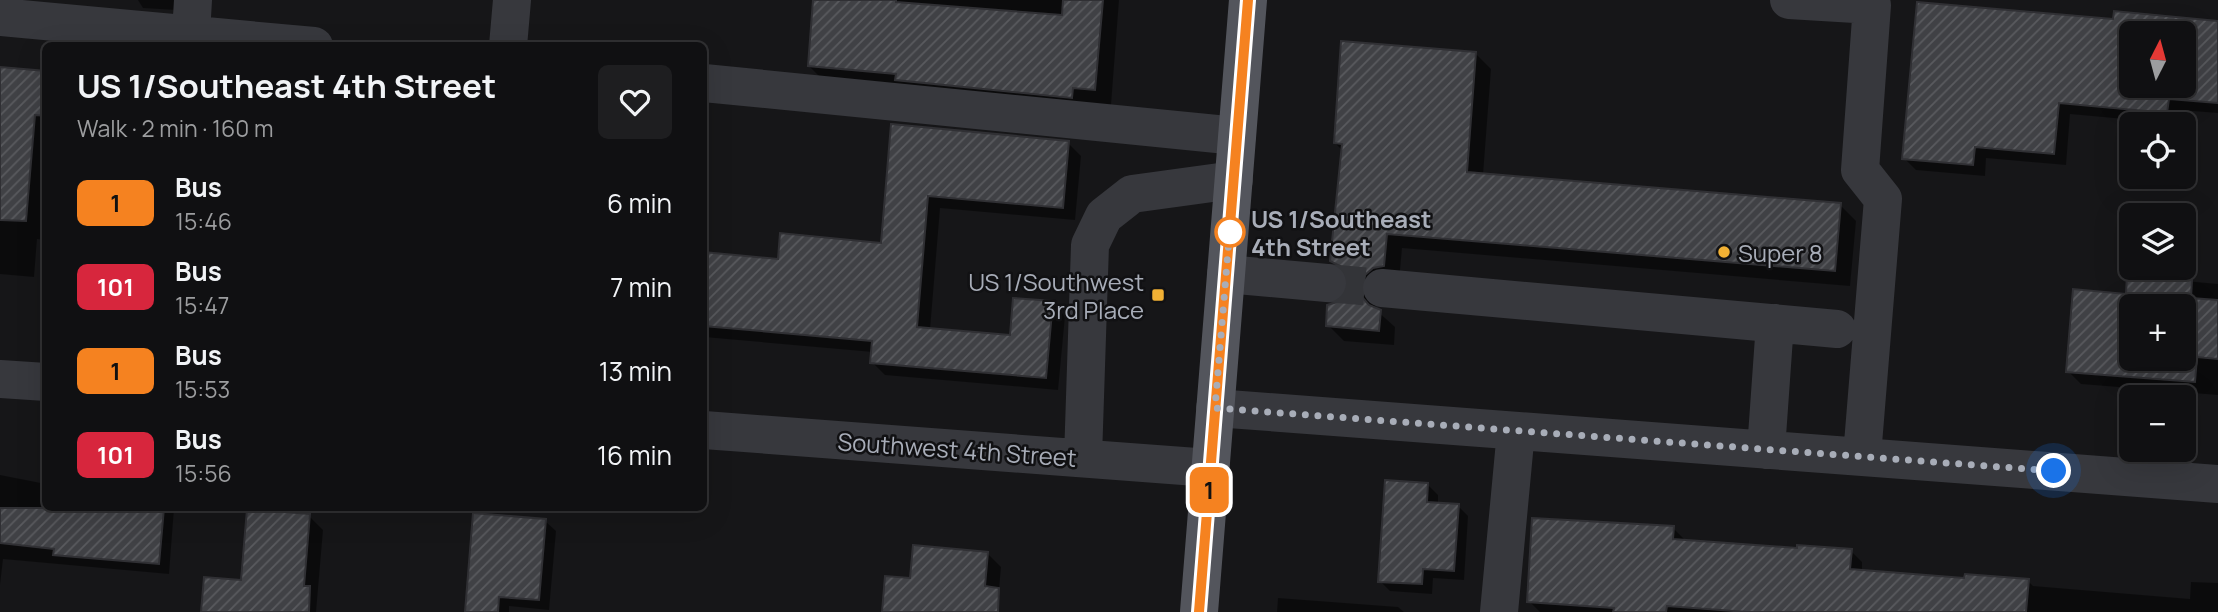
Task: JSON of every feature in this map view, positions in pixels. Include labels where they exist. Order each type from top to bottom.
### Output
[{"type":"main road","points":[[1199,612],[1248,0]]},
{"type":"street","points":[[508,42],[512,0]]},
{"type":"street","points":[[1789,0],[1872,5],[1860,170],[1883,199],[1862,456]]},
{"type":"street","points":[[0,17],[192,17],[297,42]]},
{"type":"street","points":[[707,83],[1237,136]]},
{"type":"street","points":[[1083,458],[1090,245],[1104,216],[1132,194],[1234,180]]},
{"type":"street","points":[[1226,274],[1328,283]]},
{"type":"street","points":[[1382,288],[1837,329]]},
{"type":"street","points":[[1766,450],[1776,323]]},
{"type":"street","points":[[0,379],[42,382]]},
{"type":"street","points":[[1215,408],[2218,484]]},
{"type":"street","name":"Southwest 4th Street","points":[[707,430],[1210,468]]},
{"type":"street","points":[[1499,612],[1516,431]]},
{"type":"building","points":[[813,0],[896,0],[1062,15],[1063,0],[1103,0],[1095,90],[1073,88],[1072,98],[895,80],[896,74],[808,66]]},
{"type":"building","points":[[1917,2],[2113,19],[2114,11],[2218,21],[2218,103],[2169,99],[2167,112],[2156,112],[2059,103],[2054,154],[1975,147],[1973,165],[1902,159]]},
{"type":"building","name":"Super 8","points":[[1341,41],[1476,52],[1467,172],[1841,203],[1835,271],[1387,234],[1384,266],[1373,268],[1365,275],[1360,287],[1362,297],[1369,305],[1381,310],[1379,331],[1326,326],[1327,305],[1344,296],[1349,284],[1346,273],[1330,261],[1342,144],[1334,143]]},
{"type":"building","points":[[0,67],[42,71],[42,116],[35,115],[26,221],[0,220]]},
{"type":"building","points":[[891,124],[1069,141],[1063,208],[928,196],[917,327],[1010,335],[1013,298],[1053,301],[1046,378],[870,363],[872,341],[707,326],[707,252],[778,259],[780,233],[881,243]]},
{"type":"building","points":[[2127,280],[2192,280],[2191,294],[2126,294]]},
{"type":"building","points":[[2073,289],[2126,294],[2119,294],[2119,371],[2196,371],[2195,382],[2066,372]]},
{"type":"building","points":[[2196,298],[2218,300],[2218,359],[2197,357],[2196,370]]},
{"type":"building","points":[[1385,480],[1428,483],[1427,502],[1459,504],[1454,571],[1423,569],[1422,584],[1378,582]]},
{"type":"building","points":[[0,508],[42,508],[42,511],[164,511],[159,564],[53,555],[54,549],[0,543]]},
{"type":"building","points":[[247,511],[310,514],[304,586],[310,586],[309,612],[201,612],[204,577],[241,580]]},
{"type":"building","points":[[473,513],[546,519],[539,600],[499,597],[498,612],[465,612]]},
{"type":"building","points":[[1532,518],[1674,526],[1673,539],[1852,549],[1850,569],[1964,578],[1965,574],[2029,579],[2026,612],[1747,612],[1667,606],[1666,612],[1613,612],[1614,608],[1527,602]]},
{"type":"building","points":[[913,545],[988,552],[985,586],[999,588],[998,612],[882,612],[885,576],[910,578]]},
{"type":"tunnel","points":[[1327,283],[1382,288]]},
{"type":"bus line","name":"1","points":[[1199,612],[1248,0]]},
{"type":"place","name":"US 1/Southeast 4th Street","points":[[1230,232]]},
{"type":"place","name":"Super 8","points":[[1724,252]]},
{"type":"place","name":"US 1/Southwest 3rd Place","points":[[1158,295]]},
{"type":"route","points":[[1230,232],[1230,227],[1215,408],[2054,471]]}]
